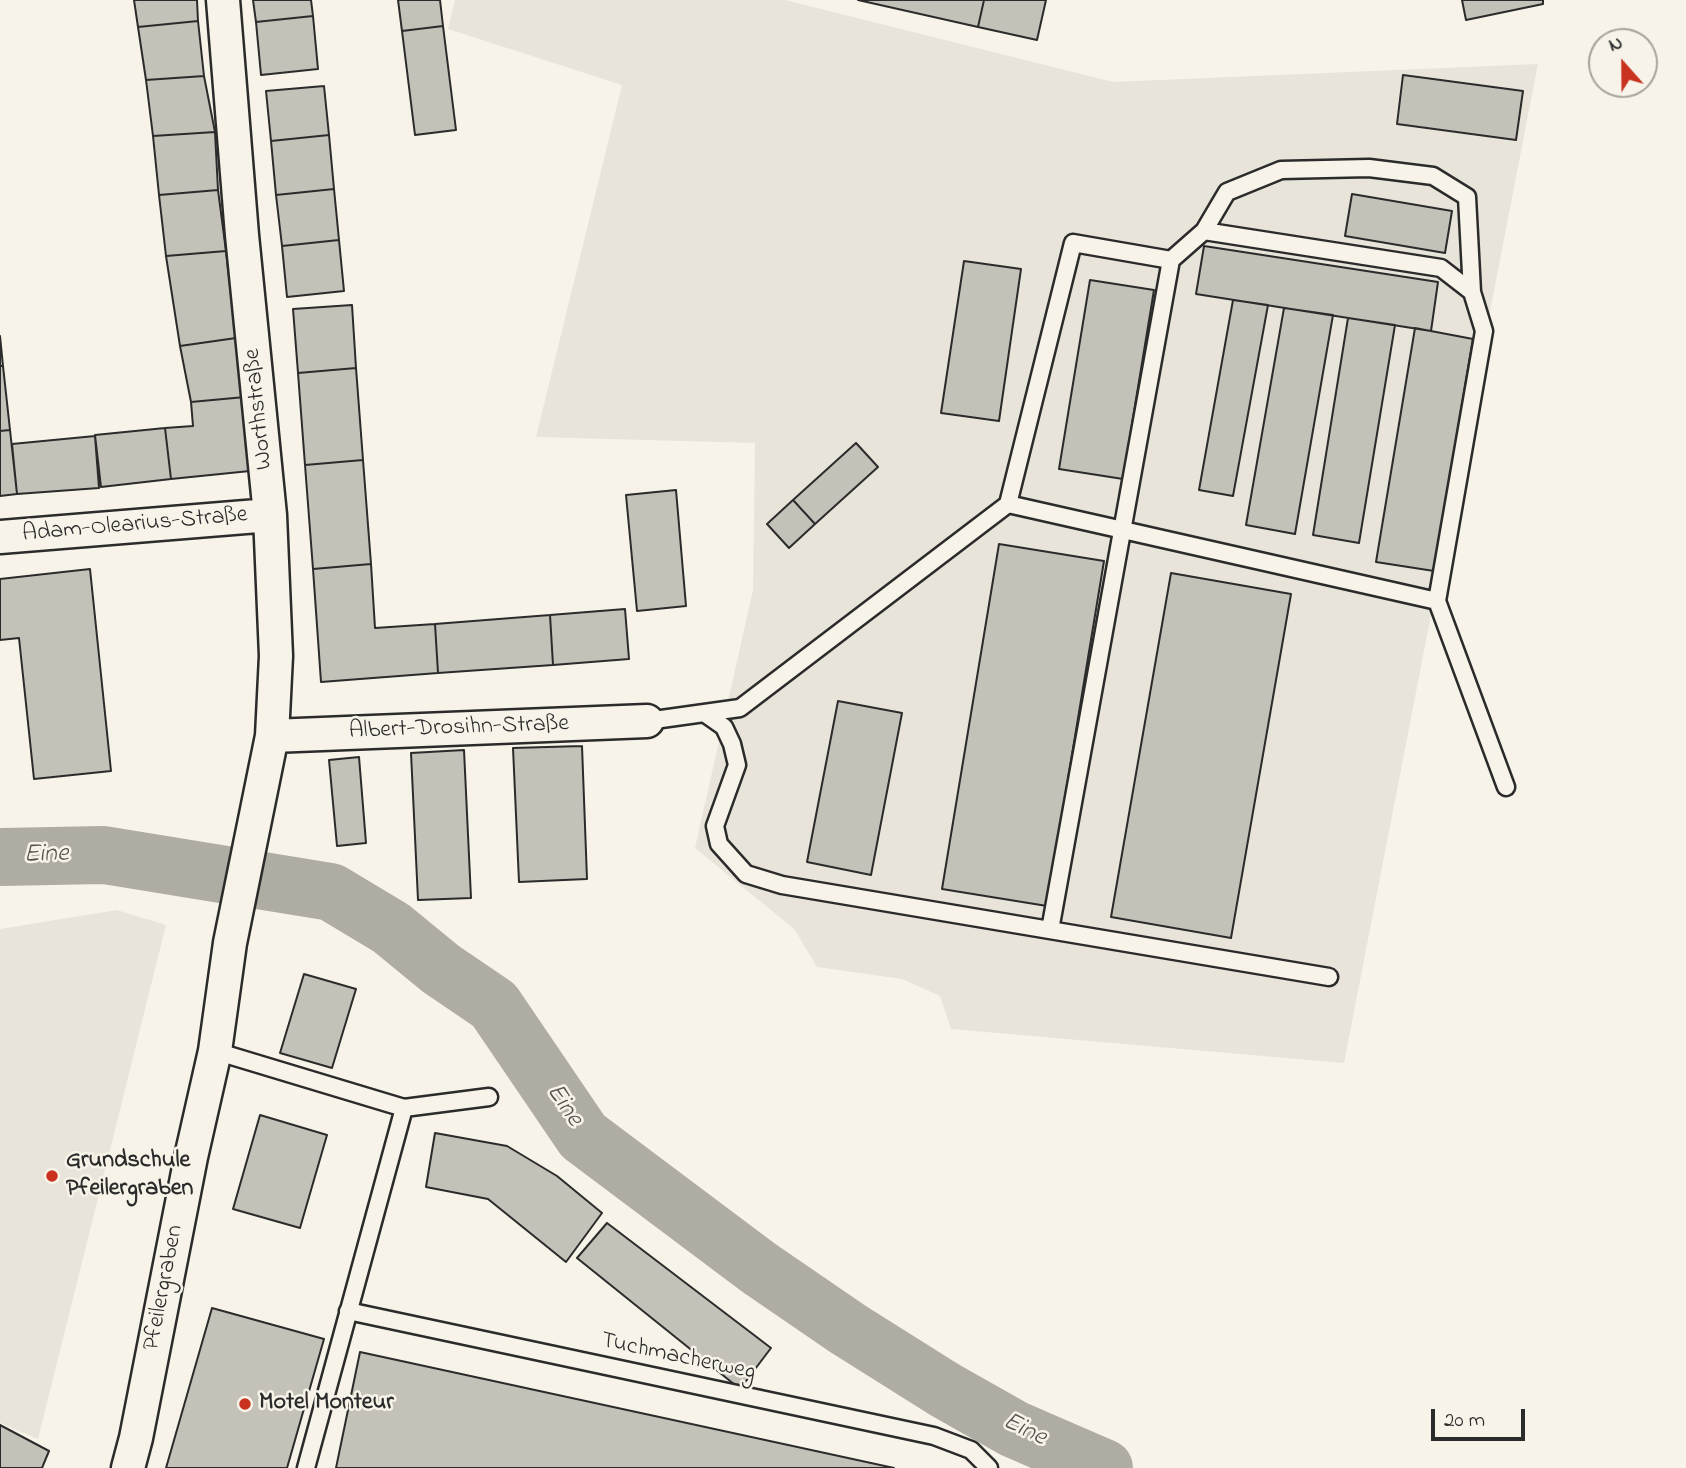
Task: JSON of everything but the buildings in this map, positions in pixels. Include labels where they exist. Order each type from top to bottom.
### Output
[{"type":"street","name":"Worthstraße","points":[[223,0],[242,235],[270,515],[276,656],[272,736],[230,943]]},
{"type":"street","name":"Adam-Olearius-Straße","points":[[0,537],[270,515]]},
{"type":"street","name":"Albert-Drosihn-Straße","points":[[272,736],[647,721]]},
{"type":"street","name":"Pfeilergraben","points":[[128,1468],[215,1051],[230,943]]},
{"type":"lane","points":[[1050,930],[1171,260],[1204,231],[1227,192],[1282,170],[1369,168],[1433,176],[1467,197],[1472,292],[1483,331],[1437,601],[1506,787]]},
{"type":"lane","points":[[1204,231],[1441,268],[1472,292]]},
{"type":"lane","points":[[647,721],[740,708],[1008,504],[1073,243],[1171,260]]},
{"type":"lane","points":[[1008,504],[1437,601]]},
{"type":"lane","points":[[704,713],[724,727],[732,744],[737,765],[715,826],[719,844],[746,874],[782,885],[1329,977]]},
{"type":"lane","points":[[215,1051],[404,1108],[489,1097]]},
{"type":"lane","points":[[306,1468],[404,1108]]},
{"type":"lane","name":"Tuchmacherweg","points":[[348,1311],[934,1436],[971,1450],[989,1468]]},
{"type":"shaded area","points":[[455,0],[785,0],[1113,82],[1538,64],[1344,1063],[951,1029],[940,996],[902,979],[817,967],[794,929],[695,848],[753,590],[755,443],[536,437],[622,85],[448,29]]},
{"type":"shaded area","name":"Grundschule Pfeilergraben","points":[[117,910],[166,925],[38,1439],[0,1423],[0,929]]},
{"type":"waterway","name":"Eine","points":[[0,857],[104,855],[331,892],[391,928],[441,969],[494,1005],[583,1136],[759,1268],[848,1329],[945,1390],[1014,1429],[1104,1468]]},
{"type":"place","name":"Grundschule Pfeilergraben","points":[[52,1176]]},
{"type":"place","name":"Motel Monteur","points":[[245,1404]]}]
